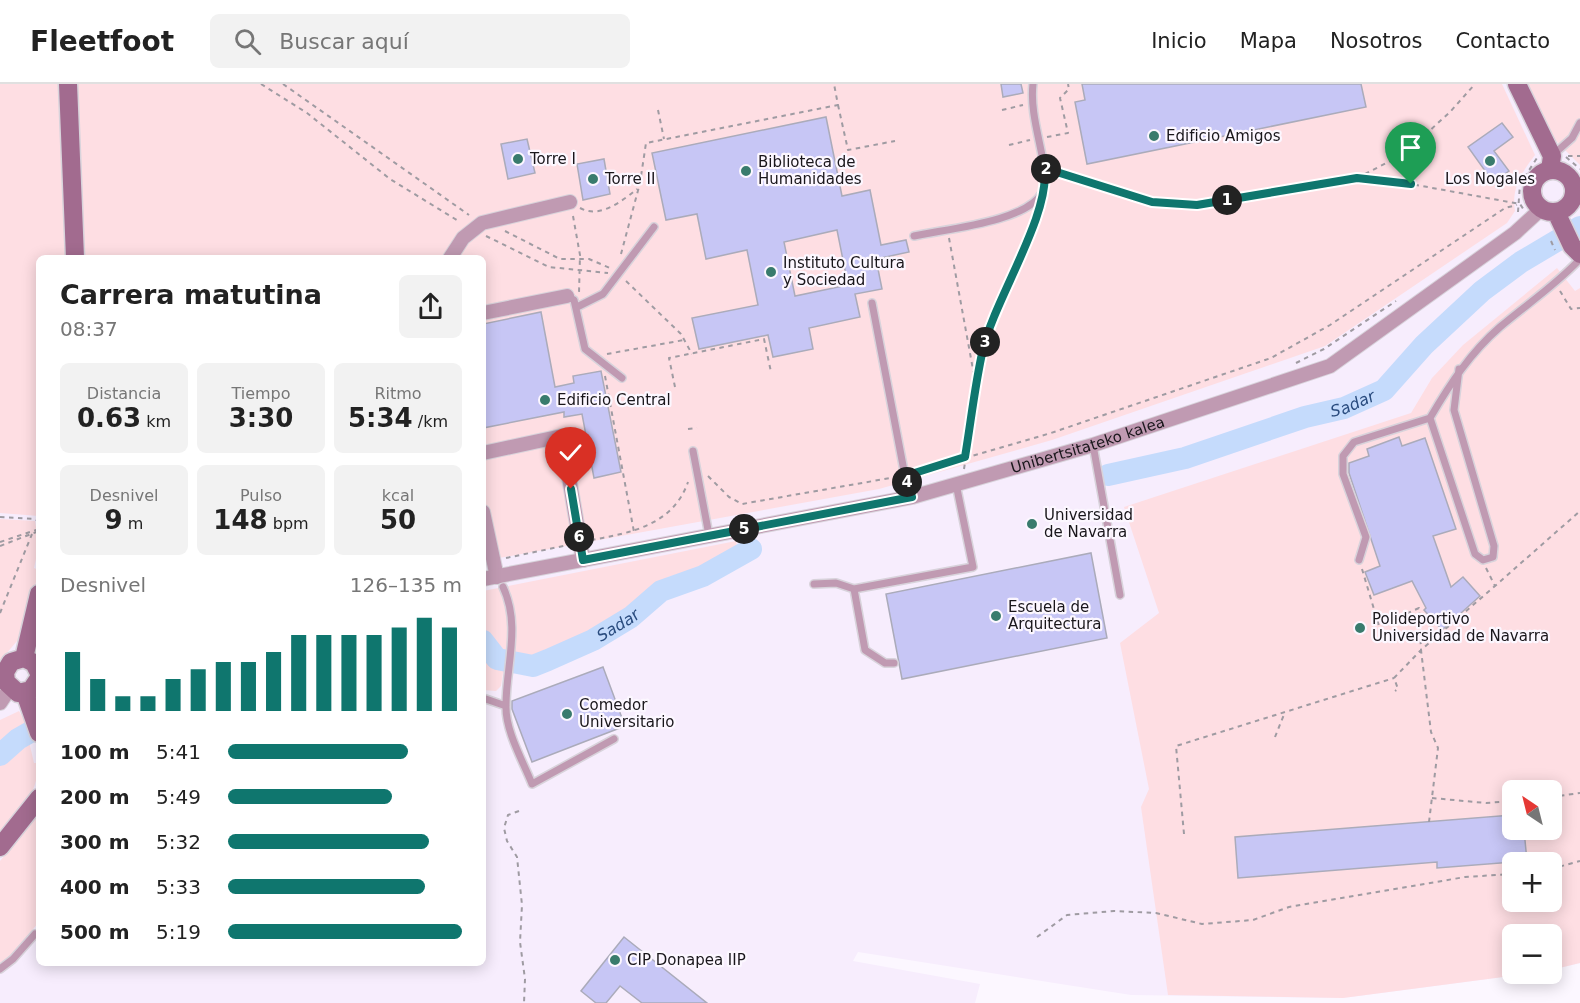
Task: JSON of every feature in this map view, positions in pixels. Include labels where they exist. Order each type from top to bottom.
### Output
[{"type":"main road","points":[[68,84],[75,255]]},
{"type":"main road","points":[[1517,84],[1554,160],[1577,188],[1572,201],[1563,211],[1553,215]]},
{"type":"main road","points":[[1554,160],[1534,183],[1533,198],[1553,215],[1577,253]]},
{"type":"main road","points":[[24,658],[36,607]]},
{"type":"main road","points":[[36,667],[34,663],[24,658],[17,659],[7,667],[5,679],[12,695],[36,724]]},
{"type":"main road","points":[[12,695],[36,686]]},
{"type":"main road","points":[[0,847],[36,802]]},
{"type":"street","points":[[453,255],[477,226],[570,202]]},
{"type":"street","name":"Unibertsitateko kalea","points":[[494,581],[583,560],[912,497],[959,479],[1093,445],[1330,366],[1515,233],[1553,215]]},
{"type":"street","points":[[486,314],[573,301]]},
{"type":"street","points":[[486,452],[562,436],[583,560]]},
{"type":"street","points":[[486,527],[493,561],[494,581]]},
{"type":"lane","points":[[914,236],[1023,211],[1035,203],[1043,192],[1046,178],[1033,103],[1033,84]]},
{"type":"lane","points":[[1554,160],[1572,138],[1580,123]]},
{"type":"lane","points":[[622,378],[585,349],[573,301],[603,294],[654,227]]},
{"type":"lane","points":[[1359,560],[1366,537],[1343,474],[1343,456],[1354,442],[1430,418],[1459,369],[1498,328],[1555,284],[1577,253]]},
{"type":"lane","points":[[872,303],[905,476],[912,497]]},
{"type":"lane","points":[[1430,418],[1475,554],[1483,560],[1492,557],[1494,546],[1454,410],[1459,369]]},
{"type":"lane","points":[[1093,445],[1120,595]]},
{"type":"lane","points":[[693,451],[709,535]]},
{"type":"lane","points":[[814,584],[836,583],[854,590],[973,567],[959,479]]},
{"type":"lane","points":[[494,581],[506,594],[513,643],[506,706],[508,721],[532,784],[614,739]]},
{"type":"lane","points":[[854,590],[865,650],[885,663],[894,663]]},
{"type":"lane","points":[[486,699],[506,706]]},
{"type":"lane","points":[[0,969],[13,959],[35,934]]},
{"type":"path","points":[[261,84],[307,113],[390,180],[438,211],[477,226],[517,237],[560,259],[580,258],[603,265],[620,274],[684,340],[692,354]]},
{"type":"path","points":[[283,84],[477,226],[549,267],[579,268],[620,274]]},
{"type":"path","points":[[834,84],[848,150],[895,141]]},
{"type":"path","points":[[1068,84],[1069,89],[1060,98],[1068,133]]},
{"type":"path","points":[[1357,178],[1404,154],[1450,112],[1475,84]]},
{"type":"path","points":[[1002,110],[1033,103]]},
{"type":"path","points":[[620,274],[619,264],[627,222],[638,188],[646,143],[838,105]]},
{"type":"path","points":[[658,110],[664,139]]},
{"type":"path","points":[[1554,160],[1580,156]]},
{"type":"path","points":[[1044,168],[1152,202],[1197,205],[1357,178],[1411,184],[1520,204]]},
{"type":"path","points":[[570,202],[584,210],[599,210],[616,205],[638,188]]},
{"type":"path","points":[[959,479],[965,457],[983,348],[1040,208],[1043,192]]},
{"type":"path","points":[[570,202],[580,258],[581,291],[573,301]]},
{"type":"path","points":[[1516,218],[1520,204]]},
{"type":"path","points":[[695,459],[721,490],[742,504],[905,476],[1051,433],[1271,358],[1330,325],[1505,208],[1520,204]]},
{"type":"path","points":[[947,229],[977,389]]},
{"type":"path","points":[[1555,284],[1571,309],[1580,308]]},
{"type":"path","points":[[1295,363],[1324,349],[1402,297]]},
{"type":"path","points":[[675,387],[669,358],[764,339],[771,372]]},
{"type":"path","points":[[593,356],[684,340]]},
{"type":"path","points":[[603,363],[634,532]]},
{"type":"path","points":[[688,429],[697,428]]},
{"type":"path","points":[[493,561],[634,532],[664,517],[678,503],[686,488],[695,459]]},
{"type":"path","points":[[1184,834],[1176,746],[1394,678],[1421,650],[1580,512]]},
{"type":"path","points":[[0,517],[36,520]]},
{"type":"path","points":[[0,544],[36,531]]},
{"type":"path","points":[[0,544],[36,532]]},
{"type":"path","points":[[0,613],[32,534]]},
{"type":"path","points":[[1359,560],[1379,626],[1419,608],[1421,650],[1431,732],[1438,748],[1429,822]]},
{"type":"path","points":[[1483,560],[1495,586]]},
{"type":"path","points":[[1394,678],[1398,689],[1395,691]]},
{"type":"path","points":[[1275,737],[1285,712]]},
{"type":"path","points":[[1562,795],[1580,793]]},
{"type":"path","points":[[1432,798],[1486,803],[1502,802]]},
{"type":"path","points":[[519,811],[508,815],[504,828],[507,841],[517,857],[523,923],[520,942],[525,979],[524,1003]]},
{"type":"path","points":[[1562,866],[1580,861]]},
{"type":"path","points":[[1037,937],[1067,915],[1114,911],[1156,913],[1202,924],[1253,920],[1289,907],[1465,877],[1502,875]]},
{"type":"shaded area","name":"Universidad de Navarra","points":[[0,84],[1580,84],[1580,963],[1562,967],[1562,924],[1502,924],[1502,977],[1343,998],[1131,995],[858,952],[853,961],[980,984],[975,1003],[0,1003]]},
{"type":"shaded area","points":[[0,84],[62,84],[65,255],[36,255],[36,516],[0,513]]},
{"type":"shaded area","points":[[75,84],[1502,84],[1535,155],[1516,188],[1515,211],[1507,223],[1325,346],[1052,440],[879,489],[486,560],[486,255],[83,255]]},
{"type":"shaded area","points":[[1525,84],[1580,84],[1580,165],[1554,139]]},
{"type":"shaded area","name":"Polideportivo Universidad de Navarra","points":[[1557,268],[1575,291],[1580,288],[1580,963],[1562,967],[1562,924],[1502,924],[1502,977],[1343,998],[1168,995],[1141,807],[1149,789],[1120,643],[1159,613],[1124,507],[1411,413],[1432,378],[1463,345]]},
{"type":"shaded area","points":[[0,519],[35,521],[36,582],[23,634],[0,661]]},
{"type":"shaded area","points":[[736,541],[738,552],[717,562],[668,577],[597,631],[503,673],[501,686],[496,691],[486,690],[486,590]]},
{"type":"shaded area","points":[[19,711],[24,720],[34,763],[36,763],[36,779],[26,803],[0,837],[0,720]]},
{"type":"shaded area","points":[[36,817],[36,926],[12,954],[0,963],[0,861]]},
{"type":"building","points":[[1001,84],[1021,84],[1023,93],[1003,97]]},
{"type":"building","name":"Edificio Amigos","points":[[1082,84],[1361,84],[1366,107],[1087,164],[1075,102],[1085,100]]},
{"type":"building","points":[[826,117],[842,196],[870,190],[881,245],[906,240],[909,252],[876,259],[882,289],[855,294],[860,317],[809,328],[813,349],[773,357],[768,335],[699,349],[692,318],[758,305],[747,250],[706,259],[697,214],[666,220],[652,153]],"holes":[[[837,230],[848,285],[795,296],[784,242]]]},
{"type":"building","name":"Los Nogales","points":[[1502,123],[1513,137],[1494,151],[1509,171],[1493,182],[1468,147]]},
{"type":"building","name":"Torre I","points":[[527,139],[535,173],[508,179],[501,144]]},
{"type":"building","name":"Torre II","points":[[604,159],[610,194],[583,200],[577,164]]},
{"type":"building","name":"Edificio Central","points":[[541,312],[555,387],[574,383],[573,376],[601,371],[621,472],[594,478],[582,414],[564,417],[564,412],[486,427],[486,323]]},
{"type":"building","points":[[1399,437],[1402,446],[1425,438],[1456,529],[1433,536],[1451,587],[1463,577],[1480,596],[1442,630],[1424,610],[1426,608],[1412,581],[1374,595],[1365,572],[1380,566],[1349,473],[1349,463],[1369,456],[1367,449]]},
{"type":"building","name":"Escuela de Arquitectura","points":[[1091,553],[1107,638],[902,679],[886,594]]},
{"type":"building","name":"Comedor Universitario","points":[[603,667],[625,726],[532,762],[512,709],[512,701]]},
{"type":"building","points":[[1502,816],[1502,840],[1525,840],[1526,852],[1502,852],[1502,863],[1437,868],[1437,862],[1238,878],[1235,837]]},
{"type":"building","points":[[624,937],[707,1003],[642,1003],[620,986],[606,1003],[596,1003],[581,991]]},
{"type":"waterway","name":"Sadar","points":[[1108,475],[1185,458],[1305,417],[1344,408],[1384,390],[1424,345],[1482,291],[1521,262],[1580,227]]},
{"type":"waterway","name":"Sadar","points":[[486,645],[497,659],[533,666],[593,640],[631,617],[661,591],[703,576],[751,549]]},
{"type":"waterway","name":"Sadar","points":[[0,755],[18,739],[36,729]]},
{"type":"place","name":"Edificio Amigos","points":[[1154,136]]},
{"type":"place","name":"Torre I","points":[[518,159]]},
{"type":"place","name":"Los Nogales","points":[[1490,161]]},
{"type":"place","name":"Biblioteca de Humanidades","points":[[746,171]]},
{"type":"place","name":"Torre II","points":[[593,179]]},
{"type":"place","name":"Instituto Cultura y Sociedad","points":[[771,272]]},
{"type":"place","name":"Edificio Central","points":[[545,400]]},
{"type":"place","name":"Universidad de Navarra","points":[[1032,524]]},
{"type":"place","name":"Escuela de Arquitectura","points":[[996,616]]},
{"type":"place","name":"Polideportivo Universidad de Navarra","points":[[1360,628]]},
{"type":"place","name":"Comedor Universitario","points":[[567,714]]},
{"type":"place","name":"CIP Donapea IIP","points":[[615,960]]},
{"type":"route","points":[[571,489],[583,560],[912,497],[905,476],[965,457],[983,348],[1040,208],[1046,178],[1044,168],[1084,183],[1152,202],[1197,205],[1357,178],[1411,184]]}]
